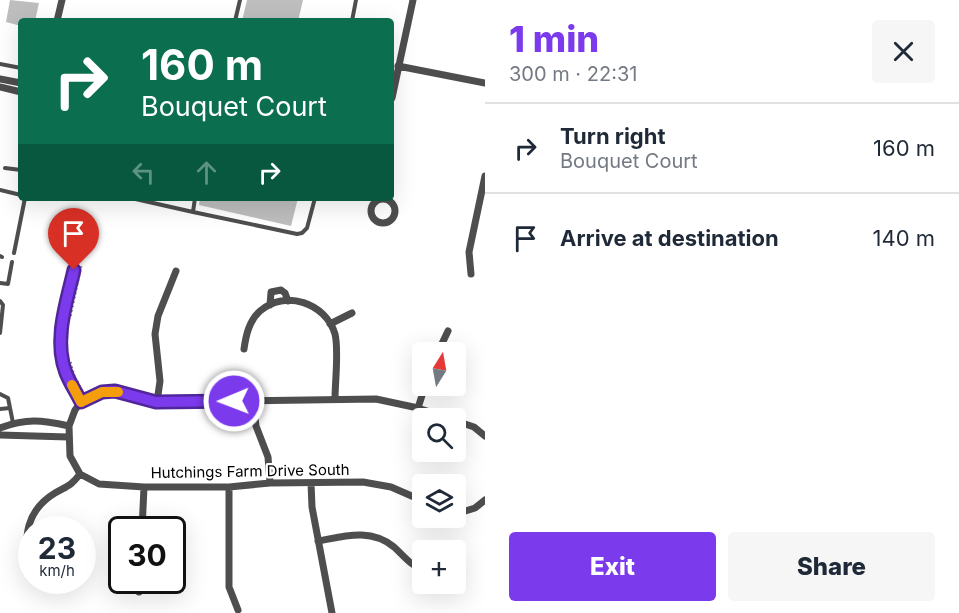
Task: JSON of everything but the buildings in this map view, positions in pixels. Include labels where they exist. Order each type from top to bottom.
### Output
[{"type":"street","points":[[58,18],[62,0]]},
{"type":"street","points":[[394,87],[413,0]]},
{"type":"street","points":[[398,66],[485,83]]},
{"type":"street","points":[[0,79],[18,82]]},
{"type":"street","points":[[0,87],[18,91]]},
{"type":"street","points":[[471,274],[469,252],[485,176]]},
{"type":"street","points":[[77,251],[62,324],[62,344],[65,371],[81,402]]},
{"type":"street","points":[[156,402],[160,381],[155,334],[158,316],[176,271]]},
{"type":"street","points":[[270,305],[270,292],[275,290],[285,293],[288,301]]},
{"type":"street","points":[[244,349],[246,332],[260,311],[270,305],[288,301],[312,305],[325,315],[335,334],[335,399]]},
{"type":"street","points":[[330,324],[352,313]]},
{"type":"street","points":[[443,342],[448,331]]},
{"type":"street","points":[[33,516],[42,503],[55,493],[70,487],[80,474],[70,456],[69,426],[81,402],[102,392],[115,391],[156,402],[376,399],[418,408],[422,396]]},
{"type":"street","points":[[253,401],[256,426],[268,457],[270,483]]},
{"type":"street","points":[[0,428],[13,423],[39,420],[69,426]]},
{"type":"street","points":[[466,425],[484,432]]},
{"type":"street","points":[[0,435],[68,437]]},
{"type":"street","name":"Hutchings Farm Drive South","points":[[80,474],[99,484],[144,487],[229,488],[270,483],[363,482],[403,491],[412,497]]},
{"type":"street","points":[[311,483],[312,507],[332,613]]},
{"type":"street","points":[[143,516],[144,487]]},
{"type":"street","points":[[229,488],[229,587],[238,610]]},
{"type":"street","points":[[466,511],[475,508],[485,500]]},
{"type":"street","points":[[318,541],[354,534],[369,535],[385,540],[412,563]]},
{"type":"lane","points":[[236,18],[240,0]]},
{"type":"lane","points":[[353,18],[357,0]]},
{"type":"lane","points":[[0,64],[18,67]]},
{"type":"lane","points":[[5,168],[18,170]]},
{"type":"lane","points":[[0,190],[18,194]]},
{"type":"lane","points":[[14,253],[24,201]]},
{"type":"lane","points":[[144,201],[297,234],[302,234],[307,228],[314,201]]},
{"type":"lane","points":[[193,212],[195,201]]},
{"type":"lane","points":[[0,284],[8,284],[12,262]]},
{"type":"lane","points":[[0,301],[3,304],[0,333]]},
{"type":"lane","points":[[0,394],[8,398],[13,423]]},
{"type":"lane","points":[[0,410],[10,408]]},
{"type":"path","points":[[70,318],[82,264]]},
{"type":"path","points":[[70,360],[81,389],[86,393]]},
{"type":"slow traffic","points":[[72,385],[81,402],[102,392],[118,392]]},
{"type":"route","points":[[74,270],[62,324],[62,356],[65,371],[81,402],[102,392],[115,391],[156,402],[234,401]]}]
